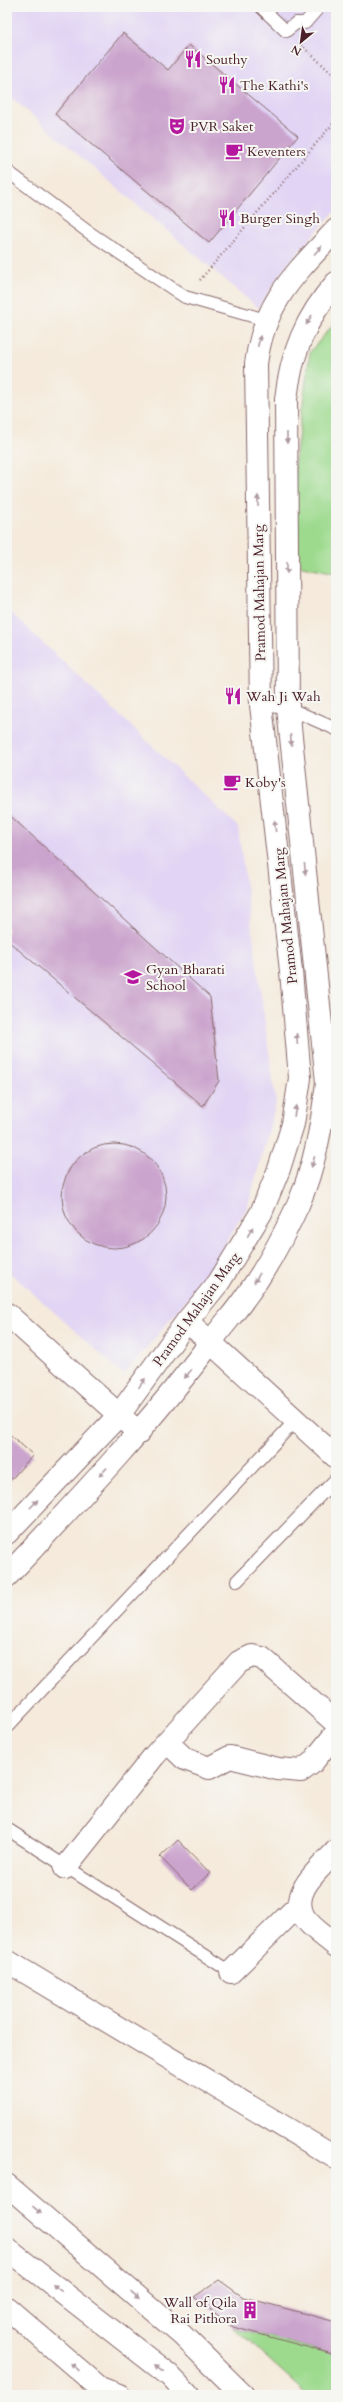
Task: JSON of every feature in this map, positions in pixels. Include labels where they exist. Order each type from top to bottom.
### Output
[{"type":"street","name":"Pramod Mahajan Marg","points":[[7,1533],[119,1415],[187,1321],[219,1282],[261,1213],[279,1169],[293,1124],[300,1078],[291,971],[261,705],[255,380],[258,349],[266,320],[280,293],[336,230]]},
{"type":"street","name":"Pramod Mahajan Marg","points":[[7,1576],[139,1433],[193,1367],[210,1342],[245,1298],[280,1241],[298,1204],[316,1151],[322,1124],[327,1082],[288,708],[286,399],[289,375],[304,329],[316,308],[336,284]]},
{"type":"street","points":[[219,1282],[245,1298]]},
{"type":"street","points":[[7,1314],[139,1433]]},
{"type":"street","points":[[187,1321],[336,1457]]},
{"type":"street","points":[[65,1868],[167,1742],[239,1662],[252,1656],[262,1658],[336,1723]]},
{"type":"street","points":[[167,1742],[185,1759],[209,1768],[230,1757],[278,1769],[301,1771],[312,1763],[336,1733]]},
{"type":"street","points":[[336,1851],[302,1889],[299,1905],[304,1918],[336,1946]]},
{"type":"street","points":[[231,1972],[299,1905]]},
{"type":"street","points":[[7,1961],[336,2158]]},
{"type":"street","points":[[7,2185],[182,2335],[243,2395]]},
{"type":"street","points":[[7,2249],[169,2375],[188,2395]]},
{"type":"street","points":[[7,2308],[106,2393]]},
{"type":"lane","points":[[261,7],[286,31],[296,24],[305,23],[319,7]]},
{"type":"lane","points":[[7,171],[86,231],[185,297],[266,320]]},
{"type":"lane","points":[[261,705],[288,708],[336,729]]},
{"type":"lane","points":[[7,1727],[296,1420]]},
{"type":"lane","points":[[237,1581],[336,1479]]},
{"type":"lane","points":[[7,1829],[65,1868],[231,1972]]},
{"type":"path","points":[[286,31],[336,77]]},
{"type":"path","points":[[185,297],[336,120]]},
{"type":"shaded area","points":[[7,7],[336,7],[336,210],[284,268],[258,308],[7,94]]},
{"type":"shaded area","name":"Gyan Bharati School","points":[[7,609],[238,827],[276,1103],[248,1206],[203,1280],[124,1375],[7,1270]]},
{"type":"green space","points":[[336,321],[336,573],[293,564],[295,461],[310,352]]},
{"type":"green space","points":[[233,2327],[336,2355],[336,2395],[308,2395]]},
{"type":"building","points":[[123,33],[168,70],[189,45],[298,136],[209,243],[55,114]]},
{"type":"building","points":[[7,813],[210,997],[219,1081],[203,1106],[7,940]]},
{"type":"building","points":[[114,1144],[134,1148],[143,1152],[151,1159],[158,1167],[162,1176],[166,1196],[162,1216],[158,1225],[151,1233],[143,1240],[134,1244],[114,1248],[94,1244],[85,1240],[77,1233],[70,1225],[66,1216],[62,1196],[66,1176],[70,1167],[77,1159],[85,1152],[94,1148]]},
{"type":"building","points":[[7,1432],[33,1455],[7,1484]]},
{"type":"building","points":[[178,1840],[210,1873],[192,1890],[160,1857]]},
{"type":"building","name":"Wall of Qila Rai Pithora","points":[[219,2280],[243,2297],[336,2322],[336,2355],[233,2327],[194,2297]]},
{"type":"place","name":"Southy","points":[[193,59]]},
{"type":"place","name":"The Kathi's","points":[[227,85]]},
{"type":"place","name":"PVR Saket","points":[[177,126]]},
{"type":"place","name":"Keventers","points":[[234,151]]},
{"type":"place","name":"Burger Singh","points":[[227,218]]},
{"type":"place","name":"Wah Ji Wah","points":[[233,696]]},
{"type":"place","name":"Koby's","points":[[232,782]]},
{"type":"place","name":"Gyan Bharati School","points":[[133,977]]},
{"type":"place","name":"Wall of Qila Rai Pithora","points":[[250,2310]]}]
